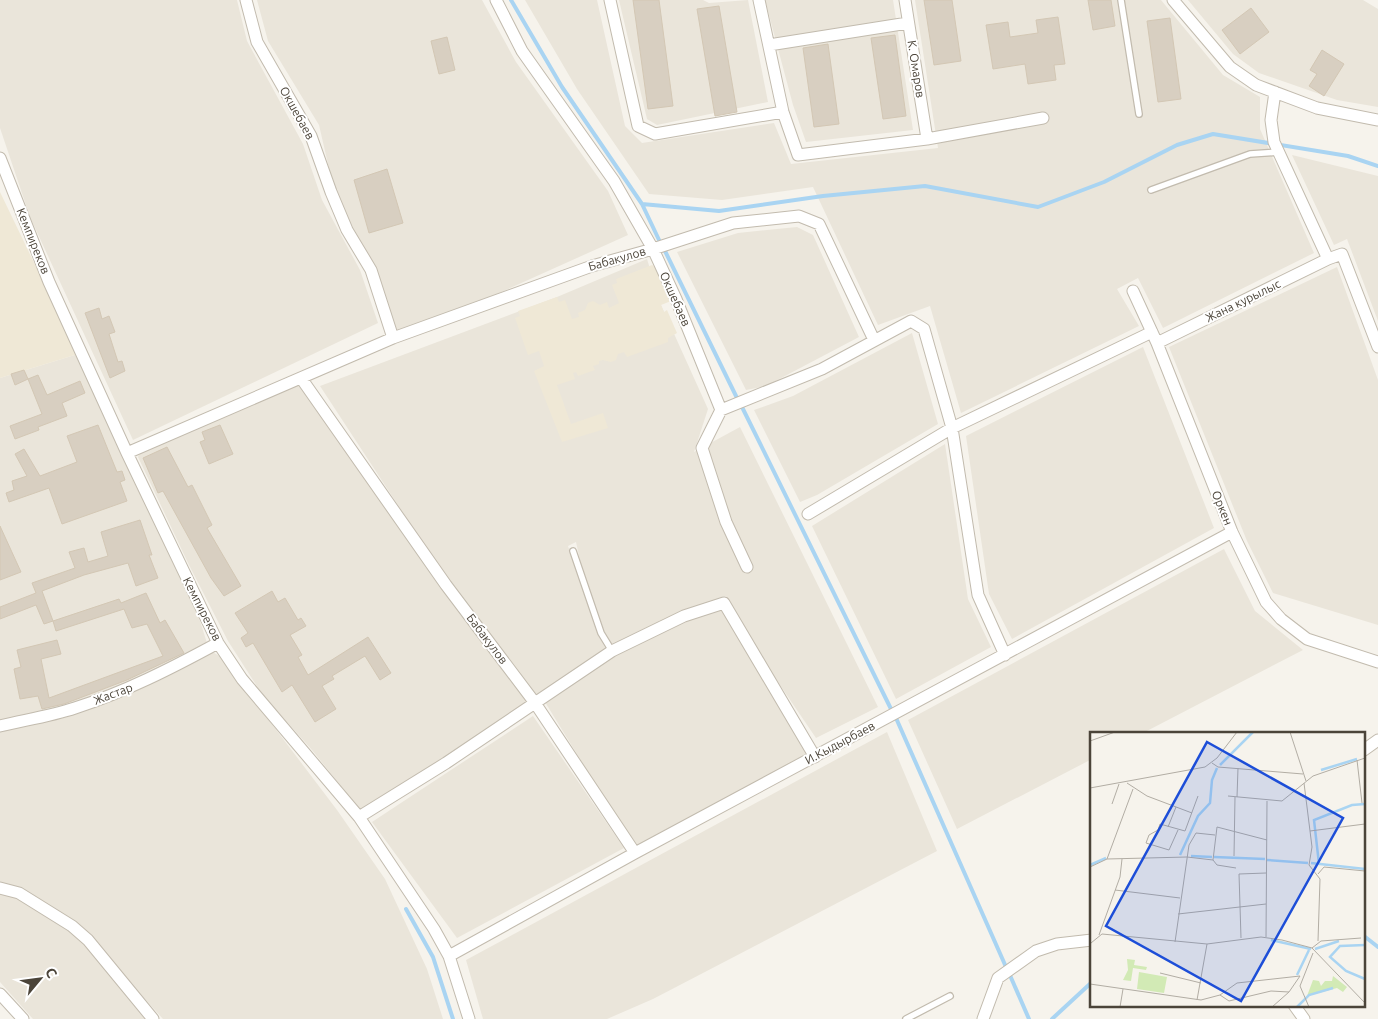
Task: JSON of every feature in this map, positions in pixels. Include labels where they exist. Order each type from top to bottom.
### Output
[{"type":"street","name":"Окшебаев","points":[[246,0],[257,42],[311,136],[347,230],[371,270],[393,338]]},
{"type":"street","name":"Окшебаев","points":[[496,0],[522,51],[614,181],[653,249],[676,299],[721,410]]},
{"type":"street","points":[[610,0],[638,126],[655,134],[783,112]]},
{"type":"street","points":[[759,0],[783,112],[798,155],[927,139],[1043,118]]},
{"type":"street","name":"К. Омаров","points":[[905,0],[927,139]]},
{"type":"street","points":[[1173,0],[1230,67],[1256,85],[1317,108],[1378,120]]},
{"type":"street","points":[[769,45],[908,23]]},
{"type":"street","points":[[1275,92],[1271,120],[1274,142],[1328,259],[1342,254],[1378,347]]},
{"type":"street","name":"Кемпиреков","points":[[0,158],[49,282],[127,453],[218,643],[242,679],[359,817],[434,929],[449,956],[469,1019]]},
{"type":"street","name":"Бабакулов","points":[[127,453],[393,338],[592,266],[734,223],[799,216],[819,224],[874,340]]},
{"type":"street","name":"Жана курылыс","points":[[808,514],[952,428],[1328,259]]},
{"type":"street","name":"Оркен","points":[[1133,291],[1155,338],[1232,532],[1266,602],[1281,619],[1307,639],[1378,662]]},
{"type":"street","points":[[747,567],[726,522],[702,448],[721,410],[822,369],[911,321],[924,329],[952,428],[978,595],[1005,654]]},
{"type":"street","name":"Бабакулов","points":[[302,378],[446,585],[535,703],[635,854]]},
{"type":"street","name":"И.Кыдырбаев","points":[[449,956],[1232,532]]},
{"type":"street","points":[[359,817],[446,763],[612,651],[684,616],[724,602],[815,757]]},
{"type":"street","name":"Жастар","points":[[0,726],[74,708],[134,686],[218,643]]},
{"type":"street","points":[[1366,749],[1378,740]]},
{"type":"street","points":[[0,888],[19,893],[72,926],[88,940],[153,1019]]},
{"type":"street","points":[[983,1019],[998,978],[1036,951],[1057,944],[1090,940]]},
{"type":"street","points":[[0,994],[23,1019]]},
{"type":"street","points":[[1295,1006],[1304,1019]]},
{"type":"lane","points":[[1121,0],[1139,114]]},
{"type":"lane","points":[[1151,190],[1250,154],[1280,152]]},
{"type":"lane","points":[[573,551],[601,633],[612,651]]},
{"type":"lane","points":[[906,1019],[950,996]]},
{"type":"shaded area","points":[[0,0],[237,0],[247,41],[303,144],[322,200],[360,270],[378,323],[133,440],[30,217],[0,128]]},
{"type":"shaded area","points":[[257,0],[482,0],[516,62],[608,191],[628,235],[497,294],[393,332],[334,190],[319,125],[268,41]]},
{"type":"shaded area","points":[[525,0],[597,0],[625,126],[642,143],[774,123],[791,164],[938,148],[915,0],[1161,0],[1223,75],[1260,97],[1260,129],[1314,253],[1163,328],[1138,278],[1117,289],[1139,326],[961,413],[930,306],[878,325],[813,187],[722,200],[649,194],[577,89]]},
{"type":"shaded area","points":[[619,0],[703,0],[709,3],[748,0],[768,102],[657,125],[647,119]]},
{"type":"shaded area","points":[[765,0],[893,0],[913,130],[806,142],[793,105]]},
{"type":"shaded area","points":[[1188,0],[1363,0],[1378,9],[1378,107],[1337,100],[1259,73],[1233,54]]},
{"type":"shaded area","points":[[1292,155],[1378,176],[1378,321],[1347,239],[1334,245]]},
{"type":"shaded area","points":[[0,192],[78,354],[0,378]]},
{"type":"shaded area","points":[[797,227],[813,235],[859,337],[766,386],[746,390],[677,252],[738,233]]},
{"type":"shaded area","points":[[647,259],[661,305],[708,409],[694,452],[740,427],[878,707],[816,738],[767,666],[726,596],[698,606],[613,646],[604,631],[581,565],[576,542],[568,546],[598,635],[607,651],[536,695],[484,630],[430,554],[320,386],[557,297]]},
{"type":"shaded area","points":[[652,265],[676,299],[661,305],[664,312],[667,310],[677,333],[668,338],[668,342],[627,357],[624,352],[618,354],[616,360],[611,362],[599,361],[599,364],[593,366],[595,370],[578,376],[576,372],[573,373],[575,379],[557,385],[571,424],[603,413],[608,428],[562,442],[534,371],[544,366],[539,351],[528,355],[515,318],[520,316],[518,311],[557,297],[559,302],[565,300],[572,319],[579,317],[578,313],[585,310],[588,303],[593,301],[600,305],[607,302],[609,308],[619,303],[612,285],[617,283],[616,279]]},
{"type":"shaded area","points":[[1337,267],[1378,380],[1378,625],[1273,593],[1247,541],[1169,347]]},
{"type":"shaded area","points":[[912,333],[938,424],[817,495],[800,502],[754,410],[793,396]]},
{"type":"shaded area","points":[[1143,347],[1214,528],[1012,639],[989,594],[966,436]]},
{"type":"shaded area","points":[[78,354],[200,621],[207,643],[130,682],[76,703],[0,723],[0,378]]},
{"type":"shaded area","points":[[299,385],[528,704],[406,784],[360,810],[312,750],[262,694],[228,641],[189,565],[138,457],[140,452]]},
{"type":"shaded area","points":[[945,444],[968,599],[991,647],[896,699],[812,526]]},
{"type":"shaded area","points":[[1224,549],[1255,611],[1303,650],[1145,732],[1090,732],[1090,760],[957,829],[908,720]]},
{"type":"shaded area","points":[[717,609],[722,610],[810,754],[638,846],[591,777],[545,702],[623,648]]},
{"type":"shaded area","points":[[211,651],[221,657],[337,810],[385,879],[427,969],[443,1019],[163,1019],[82,929],[0,885],[0,732],[52,720],[136,691]]},
{"type":"shaded area","points":[[533,716],[624,848],[457,938],[372,822]]},
{"type":"shaded area","points":[[887,732],[937,851],[653,999],[607,1019],[483,1019],[466,960]]},
{"type":"shaded area","points":[[0,892],[23,900],[64,925],[80,940],[148,1019],[33,1019],[0,982]]},
{"type":"building","points":[[633,0],[659,0],[673,106],[648,109]]},
{"type":"building","points":[[924,0],[952,0],[961,61],[934,65]]},
{"type":"building","points":[[1088,0],[1111,0],[1115,26],[1093,30]]},
{"type":"building","points":[[719,6],[737,112],[715,116],[697,9]]},
{"type":"building","points":[[1251,8],[1269,32],[1240,54],[1222,30]]},
{"type":"building","points":[[1058,17],[1065,64],[1054,65],[1056,80],[1028,84],[1025,64],[993,69],[986,25],[1008,22],[1010,37],[1038,33],[1036,20]]},
{"type":"building","points":[[1170,18],[1181,99],[1158,102],[1147,21]]},
{"type":"building","points":[[895,35],[906,116],[883,119],[871,38]]},
{"type":"building","points":[[447,37],[455,70],[439,74],[431,41]]},
{"type":"building","points":[[828,44],[839,124],[814,127],[803,48]]},
{"type":"building","points":[[1322,50],[1344,64],[1324,96],[1309,86],[1317,74],[1310,70]]},
{"type":"building","points":[[387,169],[403,223],[369,233],[354,180]]},
{"type":"building","points":[[99,308],[102,319],[109,316],[115,332],[109,334],[118,362],[122,361],[125,371],[110,378],[85,313]]},
{"type":"building","points":[[24,370],[28,379],[15,385],[11,374]]},
{"type":"building","points":[[38,375],[47,395],[80,381],[85,393],[62,403],[67,416],[38,427],[39,430],[15,439],[10,426],[42,414],[28,379]]},
{"type":"building","points":[[98,425],[117,472],[122,471],[125,480],[120,482],[127,501],[62,524],[49,488],[9,502],[6,493],[14,490],[12,481],[27,476],[15,454],[24,449],[40,476],[77,462],[67,436]]},
{"type":"building","points":[[220,425],[233,454],[209,464],[200,442],[205,440],[202,432]]},
{"type":"building","points":[[167,447],[188,487],[192,485],[212,525],[207,528],[241,586],[224,596],[211,578],[163,491],[158,493],[143,458]]},
{"type":"building","points":[[140,520],[152,555],[149,555],[158,578],[136,586],[128,563],[84,575],[42,591],[53,621],[44,624],[36,605],[0,619],[0,607],[36,593],[32,583],[75,568],[69,552],[84,548],[88,562],[108,556],[101,532]]},
{"type":"building","points":[[0,526],[21,572],[0,580]]},
{"type":"building","points":[[272,591],[278,602],[285,598],[298,620],[301,618],[306,626],[290,635],[302,655],[298,657],[308,675],[368,637],[391,673],[380,680],[365,656],[332,676],[334,679],[322,686],[336,709],[315,722],[292,685],[282,692],[253,643],[246,647],[241,638],[248,633],[235,613]]},
{"type":"building","points":[[146,593],[160,623],[165,620],[184,653],[127,680],[64,704],[42,709],[38,696],[20,699],[14,669],[21,667],[17,650],[57,640],[61,654],[41,659],[49,698],[163,656],[147,624],[132,628],[124,609],[56,631],[53,621],[119,599],[121,603]]},
{"type":"waterway","points":[[511,0],[562,87],[642,204],[660,242]]},
{"type":"waterway","points":[[642,204],[719,211],[823,196],[925,186],[1038,207],[1104,182],[1177,145],[1213,134],[1348,156],[1378,166]]},
{"type":"waterway","points":[[665,251],[737,398]]},
{"type":"waterway","points":[[742,407],[892,711]]},
{"type":"waterway","points":[[896,718],[1006,967]]},
{"type":"waterway","points":[[406,909],[433,957],[453,1019]]},
{"type":"waterway","points":[[1366,938],[1378,947]]},
{"type":"waterway","points":[[1009,973],[1029,1019]]},
{"type":"waterway","points":[[1052,1019],[1090,984]]}]
